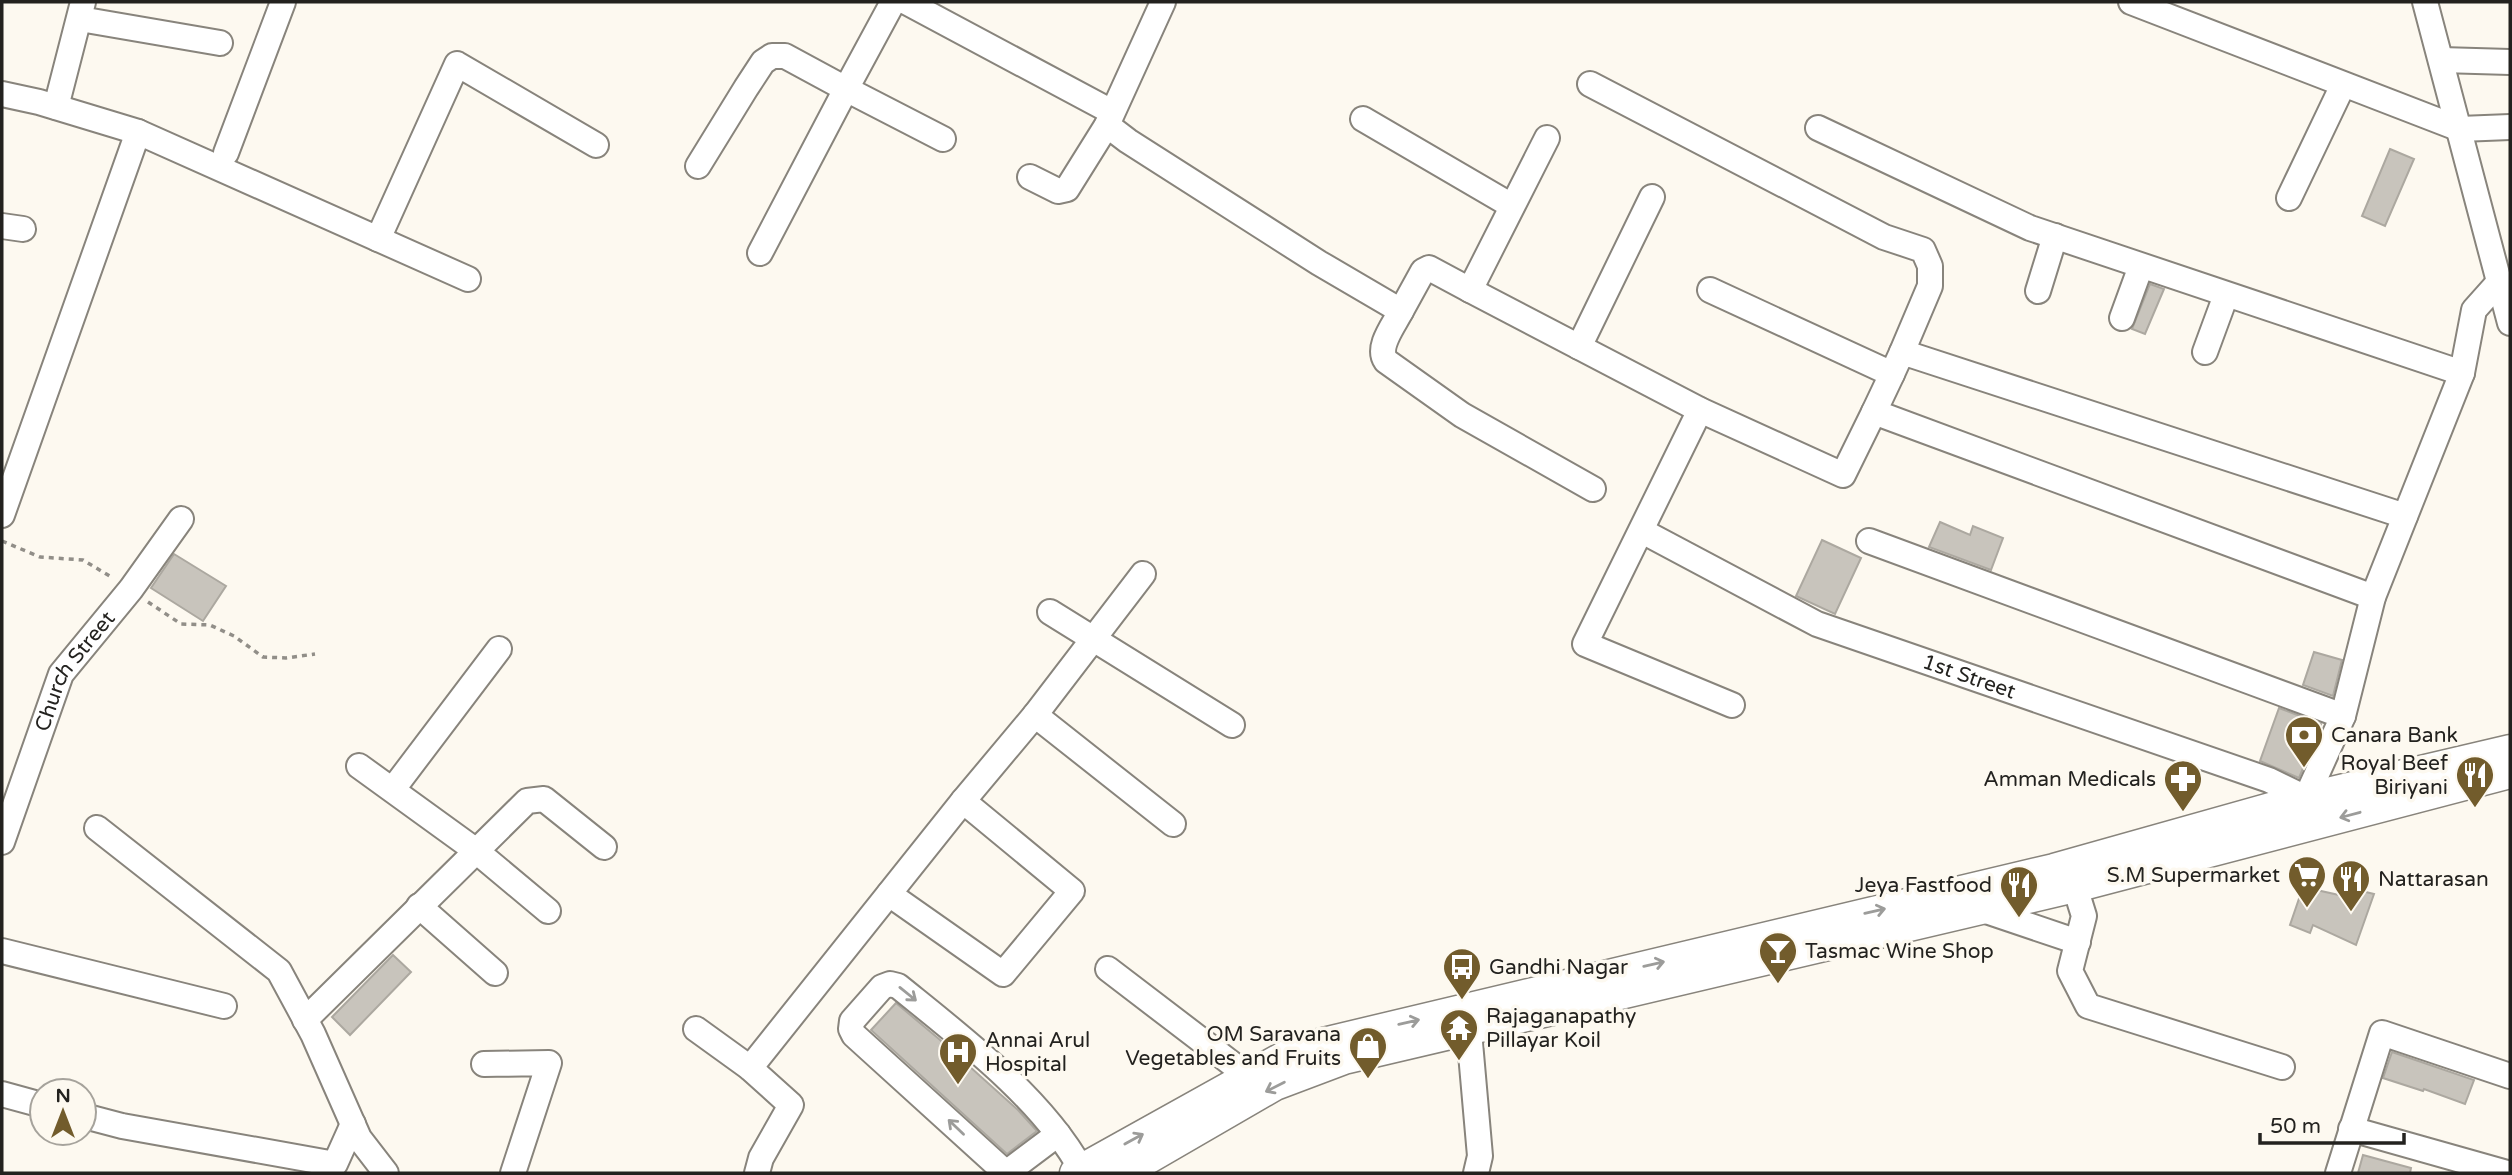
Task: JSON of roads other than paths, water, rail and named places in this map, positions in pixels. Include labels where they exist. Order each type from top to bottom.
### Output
[{"type":"main road","points":[[1078,1171],[1298,1049],[1465,1020],[2075,887],[2510,750]]},
{"type":"main road","points":[[1123,1173],[1275,1085],[1344,1059],[1465,1020],[2053,869],[2310,811],[2510,773]]},
{"type":"street","points":[[226,153],[283,2]]},
{"type":"street","points":[[760,253],[893,2]]},
{"type":"street","points":[[906,2],[1109,119],[1139,148],[1319,263],[1401,311]]},
{"type":"street","points":[[1030,177],[1058,191],[1067,189],[1109,119],[1163,2]]},
{"type":"street","points":[[2310,811],[2343,716],[2373,597],[2462,373],[2474,310],[2506,303],[2499,239],[2460,129],[2425,2]]},
{"type":"street","points":[[2137,3],[2460,129],[2510,127]]},
{"type":"street","points":[[56,107],[81,10],[220,43]]},
{"type":"street","points":[[698,166],[763,62],[772,56],[785,56],[943,139]]},
{"type":"street","points":[[2441,60],[2510,62]]},
{"type":"street","points":[[378,239],[457,64],[596,145]]},
{"type":"street","points":[[1590,84],[1884,237],[1923,250],[1930,266],[1930,286],[1897,363],[1843,475],[1700,410],[1429,268],[1423,271],[1382,348],[1382,356],[1462,415],[1593,489]]},
{"type":"street","points":[[2289,198],[2343,85]]},
{"type":"street","points":[[2,94],[138,132],[468,279]]},
{"type":"street","points":[[1363,119],[1512,206]]},
{"type":"street","points":[[1818,128],[2030,228],[2462,373]]},
{"type":"street","points":[[2,515],[138,132]]},
{"type":"street","points":[[1469,290],[1547,138]]},
{"type":"street","points":[[1579,347],[1652,197]]},
{"type":"street","points":[[2038,292],[2055,236]]},
{"type":"street","points":[[2122,318],[2141,266]]},
{"type":"street","points":[[1710,290],[1897,363],[2406,516]]},
{"type":"street","points":[[2205,352],[2226,295]]},
{"type":"street","points":[[1700,410],[1585,644],[1732,705]]},
{"type":"street","points":[[1874,412],[2373,597]]},
{"type":"street","name":"Church Street","points":[[2,842],[61,674],[131,589],[181,519]]},
{"type":"street","name":"1st Street","points":[[1642,531],[1817,624],[2269,780],[2310,811]]},
{"type":"street","points":[[1869,541],[2343,716]]},
{"type":"street","points":[[750,1069],[963,801],[1035,715],[1143,574]]},
{"type":"street","points":[[1050,612],[1232,725]]},
{"type":"street","points":[[393,789],[499,649]]},
{"type":"street","points":[[1035,715],[1173,824]]},
{"type":"street","points":[[359,766],[475,850],[548,911]]},
{"type":"street","points":[[305,1020],[527,801],[544,799],[604,847]]},
{"type":"street","points":[[889,894],[1003,974],[1072,891],[963,801]]},
{"type":"street","points":[[97,828],[279,971],[305,1020],[359,1138],[386,1173]]},
{"type":"street","points":[[2075,887],[2084,916],[2070,971],[2088,1006],[2282,1067]]},
{"type":"street","points":[[419,906],[495,973]]},
{"type":"street","points":[[1980,909],[2078,942]]},
{"type":"street","points":[[2,951],[223,1006]]},
{"type":"street","points":[[1108,969],[1248,1076]]},
{"type":"street","points":[[1058,1134],[1006,1173],[854,1035],[851,1029],[852,1021],[882,987],[890,984],[898,986],[955,1032],[1030,1100],[1069,1146],[1078,1171]]},
{"type":"street","points":[[1465,1020],[1480,1156],[1476,1173]]},
{"type":"street","points":[[696,1029],[750,1069],[791,1105],[761,1158],[757,1173]]},
{"type":"street","points":[[2338,1173],[2382,1033],[2510,1076]]},
{"type":"street","points":[[484,1064],[549,1063],[513,1173]]},
{"type":"street","points":[[2,1094],[28,1101]]},
{"type":"street","points":[[98,1120],[335,1164],[354,1124]]},
{"type":"street","points":[[2351,1129],[2507,1173]]},
{"type":"place","name":"Canara Bank","points":[[2304,769]]},
{"type":"place","name":"Royal Beef Biriyani","points":[[2475,809]]},
{"type":"place","name":"Amman Medicals","points":[[2183,813]]},
{"type":"place","name":"S.M Supermarket","points":[[2307,909]]},
{"type":"place","name":"Nattarasan","points":[[2351,913]]},
{"type":"place","name":"Jeya Fastfood","points":[[2019,919]]},
{"type":"place","name":"Tasmac Wine Shop","points":[[1778,985]]},
{"type":"place","name":"Gandhi Nagar","points":[[1462,1001]]},
{"type":"place","name":"Rajaganapathy Pillayar Koil","points":[[1459,1062]]},
{"type":"place","name":"OM Saravana Vegetables and Fruits","points":[[1368,1080]]},
{"type":"place","name":"Annai Arul Hospital","points":[[958,1086]]}]
